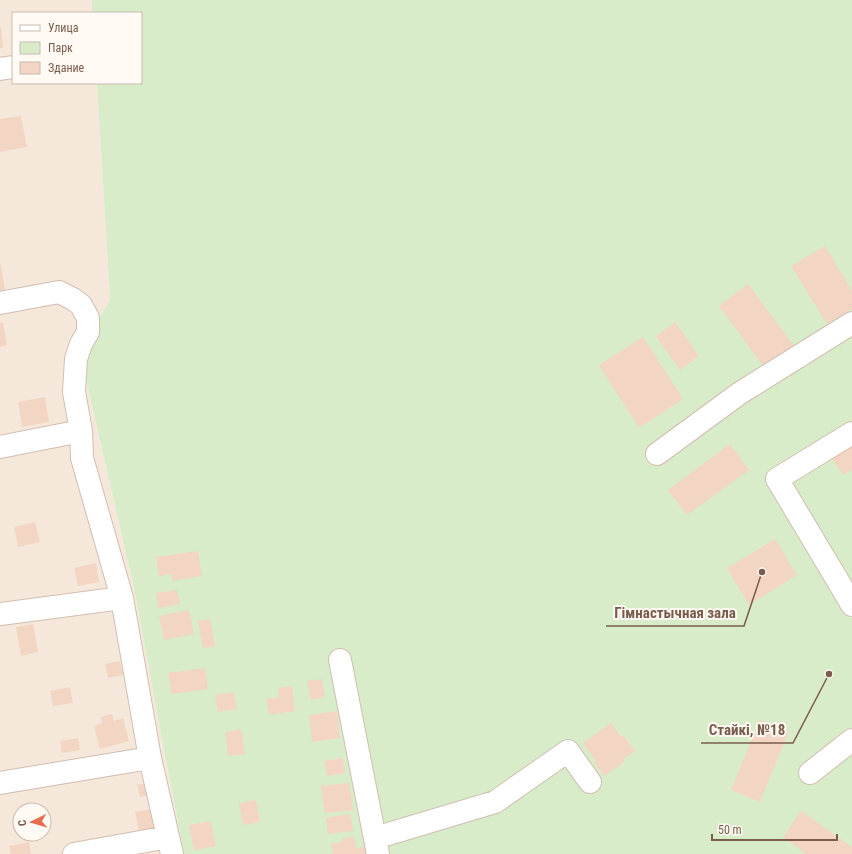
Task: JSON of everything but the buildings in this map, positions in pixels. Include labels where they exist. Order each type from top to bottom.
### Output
[{"type":"street","points":[[0,69],[12,67]]},
{"type":"street","points":[[0,302],[59,292],[81,305],[88,318],[88,332],[81,344],[76,359],[74,392],[81,431],[82,458],[122,598],[150,758],[170,845],[74,854]]},
{"type":"street","points":[[657,454],[740,393],[852,323]]},
{"type":"street","points":[[0,447],[81,431]]},
{"type":"street","points":[[852,433],[777,479],[845,578],[852,605]]},
{"type":"street","points":[[0,614],[122,598]]},
{"type":"street","points":[[340,660],[376,846],[495,802],[568,751],[590,782]]},
{"type":"street","points":[[810,774],[852,740]]},
{"type":"street","points":[[0,783],[150,758]]},
{"type":"shaded area","points":[[0,0],[92,0],[92,12],[12,12],[12,84],[97,84],[110,299],[80,354],[134,588],[184,854],[0,854]]},
{"type":"green space","points":[[92,0],[852,0],[852,854],[184,854],[134,588],[80,354],[110,299],[97,84],[142,84],[142,12],[92,12]]},
{"type":"place","name":"Гімнастычная зала","points":[[762,572]]},
{"type":"place","name":"Стайкі, №18","points":[[829,674]]}]
